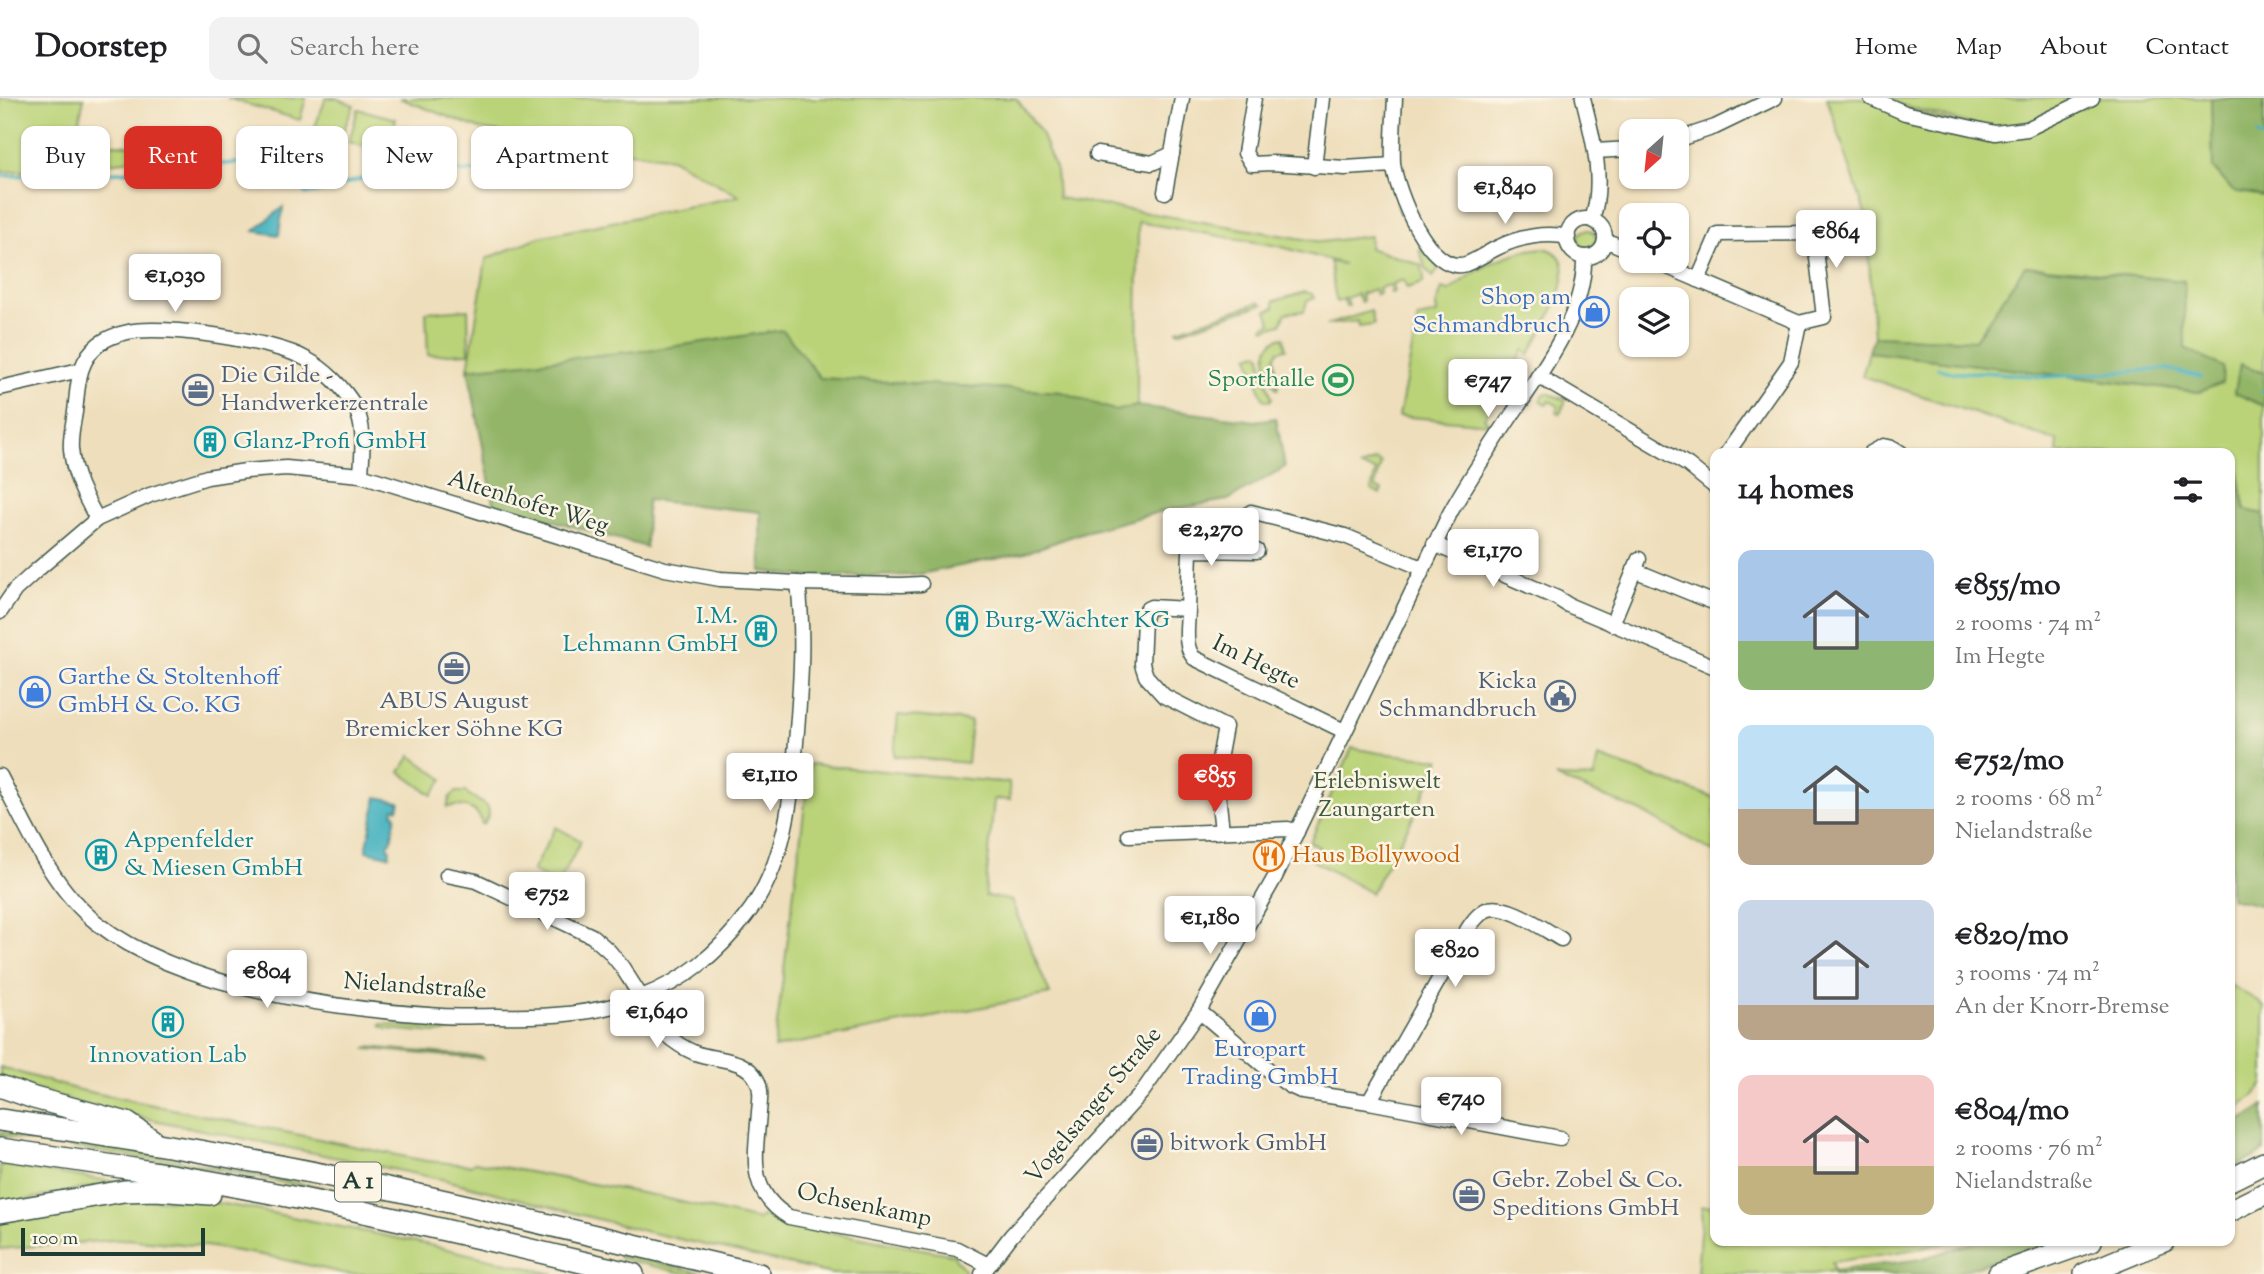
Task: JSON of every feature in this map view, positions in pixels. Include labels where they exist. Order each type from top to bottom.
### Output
[{"type":"highway","points":[[0,1086],[127,1123],[157,1144]]},
{"type":"highway","name":"A 1","points":[[0,1120],[242,1158],[386,1188],[759,1274]]},
{"type":"highway","name":"A 1","points":[[0,1149],[117,1166],[286,1196],[633,1274]]},
{"type":"highway","points":[[2235,1178],[2264,1163]]},
{"type":"highway","points":[[0,1212],[124,1191],[286,1196]]},
{"type":"highway","points":[[2235,1208],[2264,1194]]},
{"type":"highway","points":[[1999,1274],[2077,1246]]},
{"type":"highway","points":[[2085,1274],[2152,1246]]},
{"type":"street","points":[[1165,192],[1182,98]]},
{"type":"street","points":[[1254,98],[1245,153],[1252,164],[1345,168],[1393,165]]},
{"type":"street","points":[[1314,167],[1322,98]]},
{"type":"street","points":[[1395,98],[1393,165],[1418,231],[1431,249],[1447,262],[1465,264],[1518,240],[1545,235],[1567,237]]},
{"type":"street","points":[[1583,98],[1595,151],[1598,195],[1592,220]]},
{"type":"street","points":[[1689,136],[1716,127],[1775,98]]},
{"type":"street","points":[[1871,98],[1905,113],[1995,133],[2027,129],[2092,98]]},
{"type":"street","points":[[1595,151],[1619,150]]},
{"type":"street","points":[[1097,154],[1152,163],[1172,154]]},
{"type":"street","points":[[1583,220],[1592,220],[1604,231],[1605,243],[1596,255],[1584,257],[1573,251],[1567,237],[1573,225],[1583,220]]},
{"type":"street","points":[[1682,273],[1698,280],[1799,323],[1824,317],[1814,233],[1718,234],[1698,280]]},
{"type":"street","points":[[1605,243],[1619,246]]},
{"type":"street","name":"Vogelsanger Straße","points":[[985,1269],[1143,1091],[1199,1011],[1275,877],[1422,568],[1467,482],[1538,376],[1574,311],[1582,286],[1584,257]]},
{"type":"street","points":[[1731,448],[1791,362],[1799,323]]},
{"type":"street","points":[[97,519],[82,491],[70,447],[80,370],[97,346],[108,338],[128,332],[188,332],[276,346],[305,358],[327,373],[354,405],[363,433],[361,475]]},
{"type":"street","points":[[0,388],[80,370]]},
{"type":"street","points":[[1538,376],[1710,478]]},
{"type":"street","name":"Altenhofer Weg","points":[[0,611],[15,590],[97,519],[150,495],[207,477],[286,468],[361,475],[665,569],[720,579],[920,584]]},
{"type":"street","points":[[1251,512],[1345,536],[1422,568]]},
{"type":"street","points":[[1434,544],[1568,605],[1710,665]]},
{"type":"street","name":"Im Hegte","points":[[1257,551],[1190,552],[1189,653],[1194,658],[1345,731]]},
{"type":"street","points":[[1612,624],[1636,564],[1710,601]]},
{"type":"street","points":[[447,875],[477,881],[592,936],[609,950],[640,998],[689,974],[711,955],[748,914],[772,867],[789,809],[802,675],[799,583]]},
{"type":"street","points":[[1188,609],[1147,608],[1142,664],[1146,676],[1164,696],[1225,727],[1216,776],[1222,831]]},
{"type":"street","name":"Nielandstraße","points":[[0,776],[47,862],[80,907],[111,933],[140,951],[185,969],[279,995],[369,1009],[444,1016],[592,1012],[640,998]]},
{"type":"street","points":[[1129,835],[1288,829],[1297,832]]},
{"type":"street","points":[[1369,1102],[1478,915],[1491,908],[1501,908],[1561,939]]},
{"type":"street","name":"Ochsenkamp","points":[[640,998],[664,1033],[678,1044],[697,1054],[737,1062],[757,1080],[760,1098],[755,1163],[758,1183],[775,1209],[789,1217],[957,1249],[985,1269]]},
{"type":"street","points":[[1199,1011],[1290,1086],[1303,1092],[1560,1138]]},
{"type":"green space","points":[[0,98],[84,98],[78,126],[21,126],[21,171],[0,172]]},
{"type":"green space","points":[[227,98],[306,98],[300,120]]},
{"type":"green space","points":[[326,98],[336,98],[354,105],[345,126],[315,126]]},
{"type":"green space","points":[[399,98],[1016,98],[1040,131],[1056,170],[1058,198],[1322,242],[1370,236],[1369,248],[1421,265],[1423,283],[1407,288],[1403,280],[1392,284],[1394,292],[1391,293],[1389,285],[1378,288],[1379,294],[1376,295],[1374,289],[1361,294],[1361,302],[1357,294],[1346,298],[1349,306],[1346,307],[1344,299],[1337,302],[1330,262],[1344,264],[1278,246],[1138,222],[1137,406],[1116,411],[1062,392],[820,378],[783,330],[657,349],[468,369],[486,259],[539,237],[739,196],[671,158],[633,152],[633,126],[472,126]]},
{"type":"green space","points":[[1827,98],[1866,98],[1994,134],[2096,98],[2211,98],[2213,168],[2233,191],[2264,196],[2264,373],[2240,365],[2235,393],[2264,406],[2264,514],[2245,510],[2235,448],[2057,448],[2058,441],[1862,376],[1869,352],[2199,392],[2185,348],[2184,281],[2026,266],[1975,340],[1874,336],[1866,216]]},
{"type":"green space","points":[[1876,98],[2068,98],[2070,106],[2027,126],[1996,131]]},
{"type":"green space","points":[[2211,98],[2264,98],[2264,196],[2233,191],[2213,168]]},
{"type":"green space","points":[[358,109],[396,119],[394,126],[362,126],[362,146],[349,142]]},
{"type":"green space","points":[[110,144],[124,145],[124,161],[110,163]]},
{"type":"green space","points":[[1587,230],[1593,233],[1596,239],[1593,245],[1587,248],[1581,245],[1578,239],[1581,233]]},
{"type":"green space","points":[[1543,248],[1557,254],[1563,265],[1559,296],[1529,355],[1524,350],[1484,419],[1491,424],[1399,416],[1418,318],[1437,314],[1436,306],[1442,289],[1449,291],[1470,275],[1505,257]]},
{"type":"green space","points":[[1419,250],[1439,268],[1433,277],[1426,269]]},
{"type":"green space","points":[[2025,266],[2184,281],[2185,348],[2223,367],[2222,383],[2199,392],[1869,352],[1874,336],[1975,340]]},
{"type":"green space","points":[[1305,292],[1315,298],[1307,301],[1304,311],[1286,313],[1281,324],[1265,329],[1264,326],[1271,323],[1267,310],[1274,308],[1274,301]]},
{"type":"green space","points":[[1259,302],[1263,304],[1178,332],[1177,330]]},
{"type":"green space","points":[[468,309],[469,353],[428,355],[426,312]]},
{"type":"green space","points":[[1371,311],[1374,325],[1359,327],[1358,321],[1326,325]]},
{"type":"green space","points":[[783,330],[820,378],[1062,392],[1116,411],[1137,406],[1255,421],[1276,418],[1285,467],[1228,500],[1163,511],[1081,533],[1025,553],[915,575],[808,577],[761,571],[760,512],[647,500],[646,547],[494,504],[468,369],[657,349]]},
{"type":"green space","points":[[1284,337],[1286,349],[1278,351],[1275,357],[1277,389],[1269,376],[1266,359],[1270,345]]},
{"type":"green space","points":[[1261,354],[1262,367],[1272,398],[1270,401],[1263,399],[1249,356]]},
{"type":"green space","points":[[2240,364],[2264,373],[2264,406],[2235,393]]},
{"type":"green space","points":[[1547,393],[1566,400],[1560,414],[1556,412],[1558,406],[1550,401],[1546,405],[1540,401]]},
{"type":"green space","points":[[2235,458],[2245,510],[2264,514],[2264,906],[2235,899]]},
{"type":"green space","points":[[1376,460],[1381,463],[1375,487],[1382,490],[1380,494],[1371,490],[1376,471],[1361,467]]},
{"type":"green space","points":[[898,715],[971,721],[967,763],[894,756]]},
{"type":"green space","name":"Erlebniswelt Zaungarten","points":[[1352,748],[1440,759],[1414,816],[1371,893],[1312,860],[1319,847],[1310,842]]},
{"type":"green space","points":[[411,756],[443,779],[432,795],[400,772]]},
{"type":"green space","points":[[1598,757],[1710,796],[1710,850],[1642,812],[1555,777],[1594,778]]},
{"type":"green space","points":[[810,764],[1009,783],[1010,800],[994,799],[985,896],[1011,900],[1050,994],[774,1048]]},
{"type":"green space","points":[[456,792],[465,792],[488,807],[489,813],[484,824],[474,810],[458,806],[447,807],[450,797]]},
{"type":"green space","points":[[556,827],[581,841],[558,885],[532,871]]},
{"type":"green space","points":[[2235,988],[2264,1007],[2264,1084],[2235,1111]]},
{"type":"green space","points":[[381,1024],[459,1030],[435,1033],[387,1029]]},
{"type":"green space","points":[[368,1047],[482,1057],[483,1059],[366,1049]]},
{"type":"green space","points":[[0,1067],[75,1089],[426,1161],[470,1165],[475,1162],[652,1195],[758,1220],[769,1211],[786,1222],[807,1228],[955,1255],[964,1269],[964,1274],[832,1274],[644,1231],[445,1180],[91,1107],[0,1077]]},
{"type":"green space","points":[[2264,1106],[2264,1152],[2235,1167],[2235,1124]]},
{"type":"green space","points":[[0,1132],[130,1151],[379,1198],[378,1202],[229,1172],[0,1136]]},
{"type":"green space","points":[[0,1165],[117,1182],[0,1205]]},
{"type":"green space","points":[[102,1199],[199,1200],[416,1242],[555,1274],[347,1274],[268,1256],[205,1246],[126,1239],[0,1249],[0,1217]]},
{"type":"green space","points":[[1710,1206],[1710,1246],[1931,1246],[1832,1262],[1834,1271],[1813,1274],[1697,1274],[1702,1207]]},
{"type":"green space","points":[[1963,1246],[2040,1246],[1953,1274],[1834,1274],[1834,1271],[1921,1259]]},
{"type":"green space","points":[[619,1254],[705,1274],[687,1274],[619,1258]]},
{"type":"water","points":[[283,207],[279,235],[254,231]]},
{"type":"water","points":[[377,797],[400,802],[398,809],[394,808],[393,814],[396,815],[389,842],[389,856],[366,851]]},
{"type":"waterway","points":[[2258,135],[2264,138]]},
{"type":"waterway","points":[[0,176],[106,173],[236,163]]},
{"type":"waterway","points":[[348,183],[368,177],[391,180],[401,172],[418,167],[471,171]]},
{"type":"waterway","points":[[304,189],[306,194],[328,189]]},
{"type":"waterway","points":[[1938,368],[1952,373],[1983,372],[2045,377],[2167,369],[2201,377]]},
{"type":"place","name":"Shop am Schmandbruch","points":[[1594,312]]},
{"type":"place","name":"Sporthalle","points":[[1338,380]]},
{"type":"place","name":"Die Gilde - Handwerkerzentrale","points":[[198,390]]},
{"type":"place","name":"Glanz-Profi GmbH","points":[[210,442]]},
{"type":"place","name":"Burg-Wächter KG","points":[[962,621]]},
{"type":"place","name":"I.M. Lehmann GmbH","points":[[761,631]]},
{"type":"place","name":"ABUS August Bremicker Söhne KG","points":[[454,668]]},
{"type":"place","name":"Garthe & Stoltenhoff GmbH & Co. KG","points":[[35,692]]},
{"type":"place","name":"Kicka Schmandbruch","points":[[1560,696]]},
{"type":"place","name":"Appenfelder & Miesen GmbH","points":[[101,855]]},
{"type":"place","name":"Haus Bollywood","points":[[1269,856]]},
{"type":"place","name":"Europart Trading GmbH","points":[[1260,1016]]},
{"type":"place","name":"Innovation Lab","points":[[168,1022]]},
{"type":"place","name":"bitwork GmbH","points":[[1147,1144]]},
{"type":"place","name":"Gebr. Zobel & Co. Speditions GmbH","points":[[1469,1195]]}]
